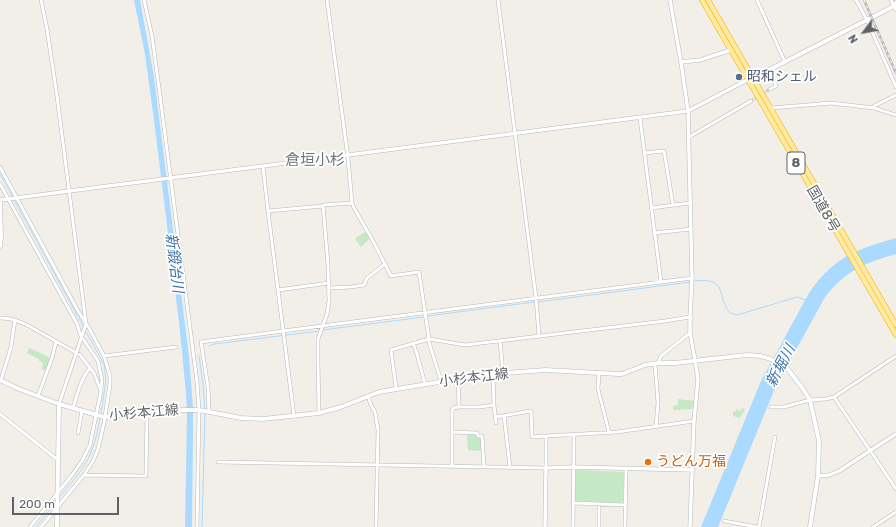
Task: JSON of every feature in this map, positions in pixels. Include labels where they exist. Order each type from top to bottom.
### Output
[{"type":"highway","name":"国道8号","points":[[702,0],[731,50],[771,108],[847,246]]},
{"type":"highway","name":"国道8号","points":[[708,0],[751,79],[847,246],[896,325]]},
{"type":"highway","name":"国道8号","points":[[866,278],[896,335]]},
{"type":"main road","points":[[751,79],[895,6]]},
{"type":"main road","points":[[0,202],[0,246]]},
{"type":"main road","name":"小杉本江線","points":[[0,380],[59,404],[104,417],[147,412],[199,410],[241,418],[264,419],[319,413],[341,407],[379,392],[396,388],[493,374],[545,370],[614,375],[622,374],[645,365],[747,355],[760,356],[772,359],[787,368],[810,400],[819,441],[818,476],[810,527]]},
{"type":"main road","points":[[57,527],[59,404]]},
{"type":"street","points":[[41,0],[58,96],[86,324],[59,404]]},
{"type":"street","points":[[144,0],[152,36],[197,382],[199,410],[197,527]]},
{"type":"street","points":[[327,0],[352,202],[354,208],[374,241],[391,276],[419,272],[428,339],[441,381]]},
{"type":"street","points":[[498,0],[536,298],[539,336]]},
{"type":"street","points":[[670,0],[688,111],[689,137],[692,278],[690,333],[696,360],[698,379],[694,421],[690,527]]},
{"type":"street","points":[[757,0],[785,62]]},
{"type":"street","points":[[856,0],[867,20],[896,87]]},
{"type":"street","points":[[891,0],[895,6]]},
{"type":"street","points":[[681,62],[700,60],[731,50]]},
{"type":"street","points":[[770,70],[776,86],[770,89]]},
{"type":"street","points":[[0,202],[8,199],[688,111],[751,79]]},
{"type":"street","points":[[874,108],[874,106],[896,95]]},
{"type":"street","points":[[689,137],[751,101]]},
{"type":"street","points":[[771,108],[831,103],[874,108],[896,115]]},
{"type":"street","points":[[640,118],[661,282]]},
{"type":"street","points":[[644,153],[664,151],[672,206]]},
{"type":"street","points":[[0,167],[104,356],[110,376],[110,384],[98,449],[93,461],[84,475],[41,527]]},
{"type":"street","points":[[263,167],[294,416]]},
{"type":"street","points":[[0,184],[77,324],[81,336],[98,361],[102,380],[97,415],[90,444],[82,461],[58,494],[30,527]]},
{"type":"street","points":[[268,211],[352,202]]},
{"type":"street","points":[[651,208],[690,203]]},
{"type":"street","points":[[319,413],[318,339],[327,314],[329,301],[323,206]]},
{"type":"street","points":[[654,233],[691,229]]},
{"type":"street","points":[[329,288],[351,287],[364,284],[367,278],[385,264]]},
{"type":"street","points":[[209,412],[208,387],[201,342],[283,330],[692,278]]},
{"type":"street","points":[[278,290],[329,283]]},
{"type":"street","points":[[396,388],[391,350],[428,339],[465,345],[690,317]]},
{"type":"street","points":[[0,318],[9,318],[29,326],[80,355],[94,373],[101,390]]},
{"type":"street","points":[[0,380],[11,347],[15,320]]},
{"type":"street","points":[[656,426],[658,403],[656,364],[661,356],[690,333]]},
{"type":"street","points":[[500,341],[503,373]]},
{"type":"street","points":[[38,396],[52,358],[56,342]]},
{"type":"street","points":[[413,343],[425,384]]},
{"type":"street","points":[[104,356],[176,347]]},
{"type":"street","points":[[771,407],[784,407],[810,400],[834,397],[896,356]]},
{"type":"street","points":[[73,408],[78,390],[90,368]]},
{"type":"street","points":[[599,373],[598,389],[609,432]]},
{"type":"street","points":[[493,374],[496,423]]},
{"type":"street","points":[[458,379],[459,407]]},
{"type":"street","points":[[368,396],[375,412],[378,430],[376,527]]},
{"type":"street","points":[[834,397],[896,489]]},
{"type":"street","points":[[452,466],[453,408],[494,405]]},
{"type":"street","points":[[78,433],[82,411]]},
{"type":"street","points":[[496,417],[531,411],[532,437],[609,432],[694,421]]},
{"type":"street","points":[[84,475],[146,476],[147,412]]},
{"type":"street","points":[[0,414],[58,460]]},
{"type":"street","points":[[504,416],[510,467]]},
{"type":"street","points":[[452,432],[477,433],[478,436],[482,436],[484,467]]},
{"type":"street","points":[[818,476],[829,475],[839,471],[896,434]]},
{"type":"street","points":[[573,527],[574,435]]},
{"type":"street","points":[[545,527],[546,436]]},
{"type":"street","points":[[724,521],[758,527],[775,437]]},
{"type":"street","points":[[218,462],[693,470]]},
{"type":"street","points":[[625,527],[626,469]]},
{"type":"street","points":[[573,503],[625,504]]},
{"type":"street","points":[[599,504],[599,527]]},
{"type":"street","points":[[873,527],[896,512]]},
{"type":"green space","points":[[366,232],[370,238],[361,247],[355,238]]},
{"type":"green space","points":[[29,348],[47,356],[49,359],[46,371],[42,369],[43,363],[39,361],[39,359],[27,353]]},
{"type":"green space","points":[[678,399],[694,401],[692,409],[673,410],[673,406],[678,405]]},
{"type":"green space","points":[[742,408],[745,409],[740,418],[733,416],[733,412],[736,411],[736,409],[741,411]]},
{"type":"green space","points":[[476,434],[477,437],[481,437],[482,451],[468,450],[467,435]]},
{"type":"green space","points":[[577,470],[624,472],[623,501],[620,503],[575,500]]},
{"type":"water","name":"新鍛冶川","points":[[134,0],[140,0],[154,77],[189,357],[193,407],[192,527],[185,527],[187,414],[179,322],[145,54]]},
{"type":"water","name":"新堀川","points":[[896,238],[896,254],[865,264],[841,280],[825,297],[775,388],[718,527],[701,527],[761,381],[809,293],[827,271],[846,256]]},
{"type":"waterway","points":[[0,174],[84,328]]},
{"type":"waterway","points":[[693,281],[704,280],[717,284],[730,313],[737,315],[797,297],[806,300]]},
{"type":"waterway","points":[[538,302],[690,282]]},
{"type":"waterway","points":[[427,316],[535,302]]},
{"type":"waterway","points":[[322,330],[424,317]]},
{"type":"waterway","points":[[85,330],[104,364],[106,380],[101,414]]},
{"type":"waterway","points":[[209,346],[214,344],[319,331]]},
{"type":"waterway","points":[[199,356],[205,409]]},
{"type":"waterway","points":[[202,527],[205,412]]},
{"type":"waterway","points":[[59,498],[86,463],[93,447],[100,417]]},
{"type":"waterway","points":[[36,527],[56,502]]},
{"type":"tunnel","points":[[751,101],[770,89]]},
{"type":"railway","points":[[864,0],[896,73]]},
{"type":"place","name":"昭和シェル","points":[[739,77]]},
{"type":"place","name":"うどん万福","points":[[648,462]]},
{"type":"district","name":"倉垣小杉","points":[[315,161]]}]
